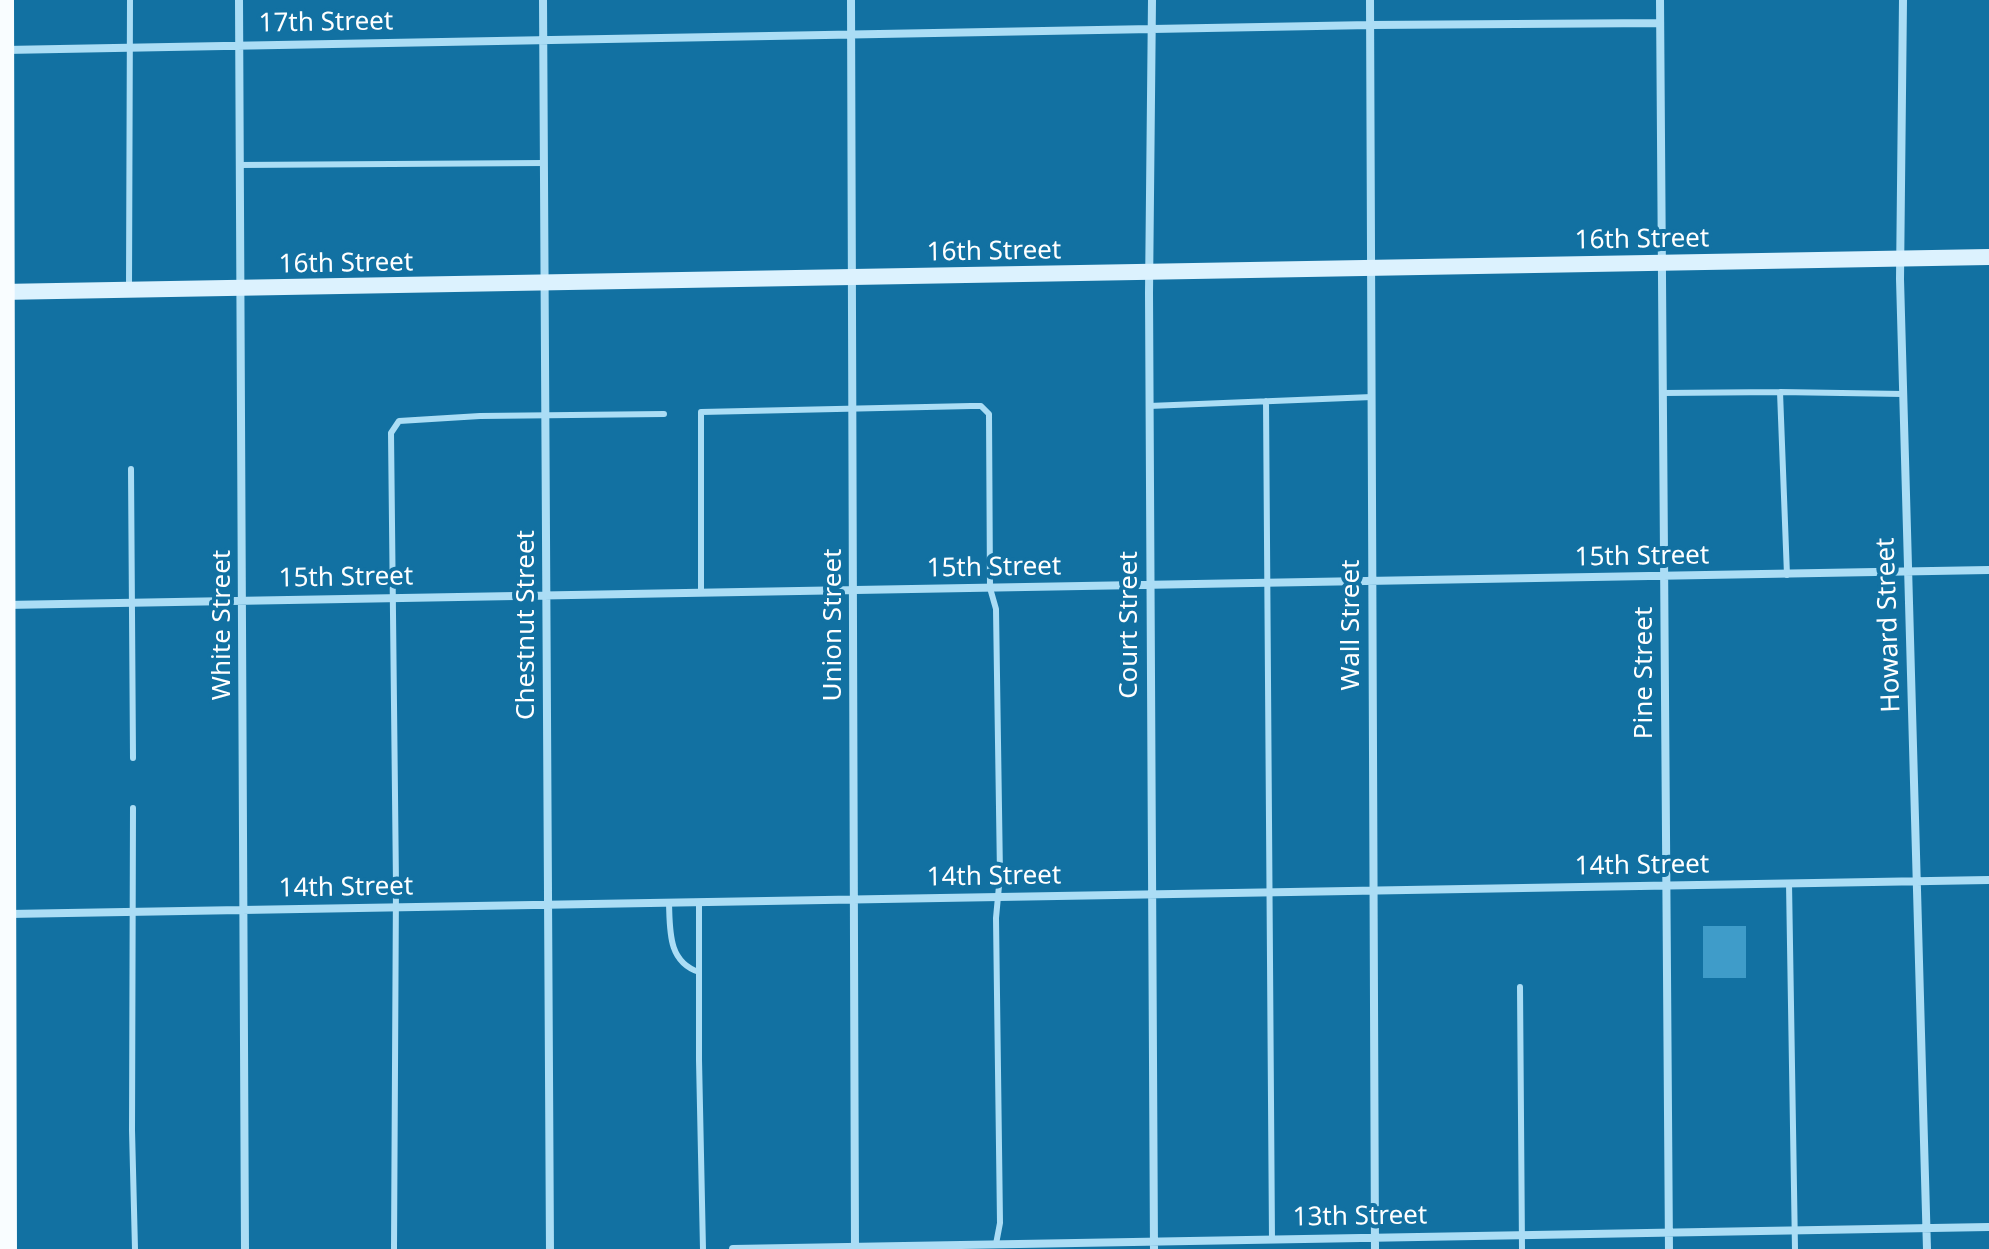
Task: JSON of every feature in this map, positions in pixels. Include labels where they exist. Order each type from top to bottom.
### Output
[{"type":"main road","points":[[4,0],[2,914],[7,1249]]},
{"type":"street","name":"White Street","points":[[239,0],[245,1249]]},
{"type":"street","name":"Chestnut Street","points":[[543,0],[550,1249]]},
{"type":"street","name":"Union Street","points":[[851,0],[855,1248]]},
{"type":"street","name":"Court Street","points":[[1152,0],[1149,406],[1154,1245]]},
{"type":"street","name":"Wall Street","points":[[1370,0],[1375,1249]]},
{"type":"street","name":"Pine Street","points":[[1660,0],[1669,1249]]},
{"type":"street","name":"Howard Street","points":[[1903,0],[1900,258],[1927,1249]]},
{"type":"street","name":"17th Street","points":[[2,50],[1371,25],[1660,23]]},
{"type":"street","name":"16th Street","points":[[3,292],[1989,257]]},
{"type":"street","name":"15th Street","points":[[3,604],[1989,570]]},
{"type":"street","name":"14th Street","points":[[2,914],[1989,880]]},
{"type":"street","name":"13th Street","points":[[733,1249],[996,1244],[1154,1245],[1375,1236],[1989,1227]]},
{"type":"lane","points":[[129,291],[130,0]]},
{"type":"lane","points":[[239,165],[544,163]]},
{"type":"lane","points":[[1780,392],[1787,575]]},
{"type":"lane","points":[[1663,393],[1903,394]]},
{"type":"lane","points":[[1149,406],[1372,397]]},
{"type":"lane","points":[[1266,401],[1272,1240]]},
{"type":"lane","points":[[701,592],[701,412],[981,406],[989,414],[990,588],[996,609],[1000,875],[1000,1223],[996,1244]]},
{"type":"lane","points":[[394,1249],[391,433],[399,421],[480,416],[664,414]]},
{"type":"lane","points":[[131,469],[133,758]]},
{"type":"lane","points":[[133,808],[132,1130],[135,1249]]},
{"type":"lane","points":[[1789,883],[1795,1249]]},
{"type":"lane","points":[[669,903],[675,956],[686,968],[699,972]]},
{"type":"lane","points":[[699,904],[703,1249]]},
{"type":"lane","points":[[1520,987],[1522,1249]]},
{"type":"building","points":[[1703,926],[1746,926],[1746,978],[1703,978]]}]
